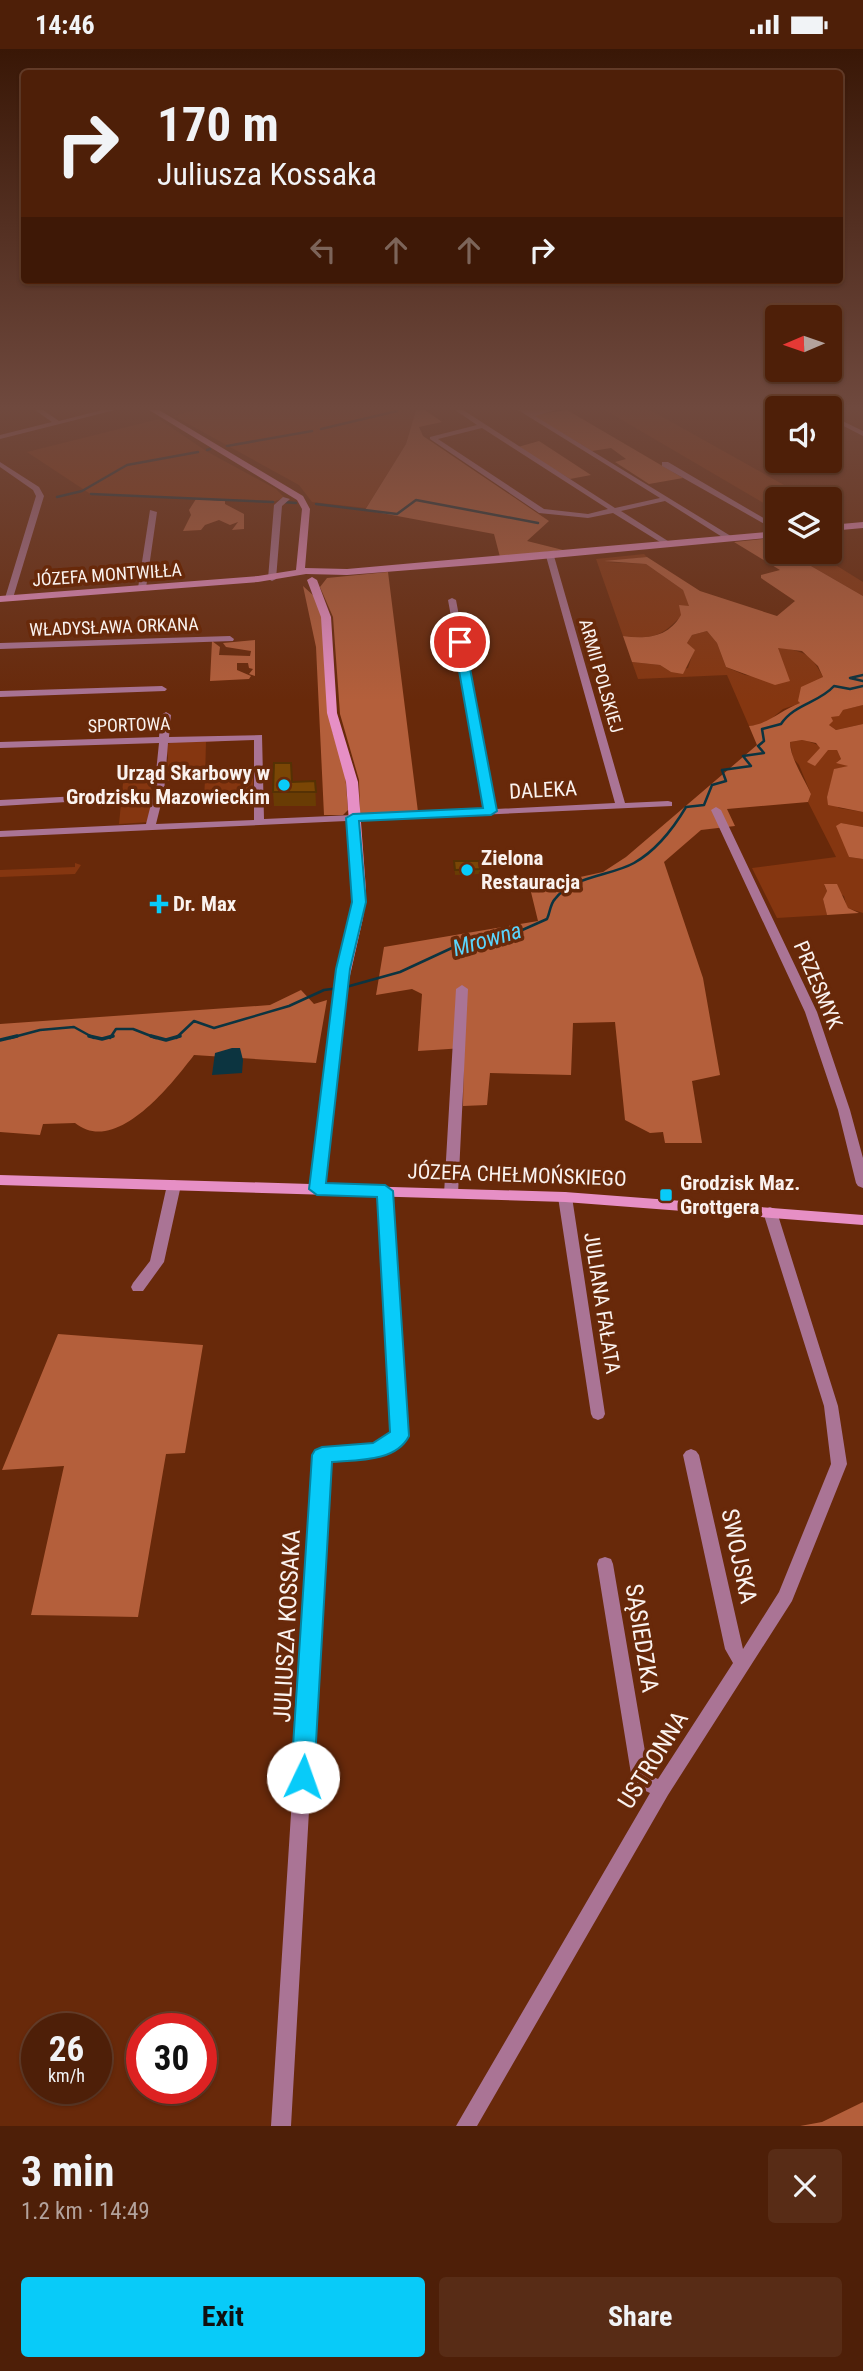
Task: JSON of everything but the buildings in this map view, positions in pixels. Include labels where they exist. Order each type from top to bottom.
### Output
[{"type":"street","points":[[5,598],[37,507]]},
{"type":"street","points":[[272,578],[278,507]]},
{"type":"street","points":[[305,507],[302,557],[306,576],[326,617],[332,713],[352,782],[359,902],[341,987],[317,1189]]},
{"type":"street","points":[[536,507],[542,511],[588,516],[630,507]]},
{"type":"street","points":[[611,507],[668,545]]},
{"type":"street","points":[[679,507],[730,538]]},
{"type":"street","points":[[736,507],[765,524]]},
{"type":"street","points":[[142,588],[153,512]]},
{"type":"street","points":[[842,527],[863,525]]},
{"type":"street","name":"JÓZEFA MONTWIŁŁA","points":[[5,598],[550,556],[765,533]]},
{"type":"street","name":"ARMII POLSKIEJ","points":[[550,556],[621,806]]},
{"type":"street","points":[[452,600],[491,811]]},
{"type":"street","name":"WŁADYSŁAWA ORKANA","points":[[0,646],[230,639]]},
{"type":"street","points":[[0,694],[162,689]]},
{"type":"street","points":[[150,827],[159,792],[166,715]]},
{"type":"street","points":[[259,737],[259,822]]},
{"type":"street","name":"SPORTOWA","points":[[0,745],[259,737]]},
{"type":"street","points":[[0,803],[80,799]]},
{"type":"street","name":"DALEKA","points":[[0,834],[668,804]]},
{"type":"street","name":"PRZESMYK","points":[[716,810],[811,1011],[844,1111],[863,1183]]},
{"type":"street","points":[[451,1193],[463,989]]},
{"type":"street","name":"JÓZEFA CHEŁMOŃSKIEGO","points":[[0,1180],[565,1197],[863,1220]]},
{"type":"street","points":[[138,1287],[157,1262],[174,1185]]},
{"type":"street","name":"JULIUSZA KOSSAKA","points":[[281,2126],[322,1455],[377,1450],[400,1436],[385,1191]]},
{"type":"street","name":"JULIANA FAŁATA","points":[[565,1197],[598,1414]]},
{"type":"street","points":[[769,1212],[831,1406]]},
{"type":"street","name":"USTRONNA","points":[[466,2126],[662,1789],[786,1595],[839,1464],[831,1406]]},
{"type":"street","name":"SWOJSKA","points":[[691,1455],[733,1649],[744,1664]]},
{"type":"street","name":"SĄSIEDZKA","points":[[605,1565],[641,1780],[662,1789]]},
{"type":"shaded area","points":[[191,507],[231,507],[244,514],[244,529],[232,530],[238,522],[230,525],[219,520],[205,525],[201,530],[183,531],[191,515]]},
{"type":"shaded area","points":[[367,507],[528,507],[549,521],[527,541],[563,550],[500,557],[494,534],[365,510]]},
{"type":"shaded area","points":[[765,540],[765,561],[734,542]]},
{"type":"shaded area","points":[[644,554],[647,557],[607,562],[646,564],[683,590],[690,607],[661,633],[646,637],[623,636],[596,559]]},
{"type":"shaded area","points":[[647,557],[700,591],[777,616],[795,601],[761,578],[761,575],[780,570],[770,564],[808,564],[863,596],[863,705],[843,710],[839,716],[831,717],[833,721],[829,725],[836,730],[863,724],[863,812],[828,805],[827,797],[834,769],[848,766],[836,763],[841,759],[837,750],[828,750],[815,766],[807,762],[820,748],[816,743],[802,740],[790,742],[795,761],[811,794],[808,802],[727,809],[735,826],[701,830],[664,862],[703,978],[720,1075],[692,1081],[702,1143],[665,1143],[663,1132],[650,1133],[625,1120],[615,1022],[573,1023],[571,1075],[490,1073],[487,1105],[463,1106],[464,1048],[418,1051],[422,994],[412,989],[376,995],[384,947],[538,921],[530,888],[603,872],[626,857],[757,745],[749,726],[763,723],[800,703],[798,701],[801,687],[823,677],[818,666],[802,651],[778,648],[790,681],[775,685],[726,667],[717,643],[707,631],[692,635],[687,643],[695,650],[683,674],[671,672],[660,665],[632,662],[623,636],[648,637],[663,633],[676,623],[681,615],[679,605],[689,606],[683,590],[646,564],[604,561]]},
{"type":"shaded area","points":[[808,564],[834,564],[863,582],[863,596]]},
{"type":"shaded area","points":[[388,572],[418,812],[360,813],[359,780],[340,714],[333,617],[320,587],[327,578]]},
{"type":"shaded area","points":[[303,586],[315,597],[322,616],[332,730],[345,772],[348,810],[343,815],[324,815],[316,647]]},
{"type":"shaded area","points":[[707,631],[717,643],[726,667],[745,675],[789,681],[777,647],[793,650],[810,658],[823,677],[801,703],[783,709],[765,724],[749,726],[727,675],[638,679],[632,662],[660,665],[671,672],[688,668],[694,650],[687,643],[692,635]]},
{"type":"shaded area","points":[[255,640],[255,676],[249,674],[253,669],[249,668],[248,663],[237,663],[237,670],[251,676],[249,679],[210,681],[212,641],[220,647],[219,655],[250,656],[251,651],[226,647],[223,643]]},
{"type":"shaded area","points":[[863,705],[863,724],[836,730],[829,725],[830,717],[843,710]]},
{"type":"shaded area","points":[[237,740],[206,742],[205,779],[164,781],[168,758],[166,745],[172,742]]},
{"type":"shaded area","points":[[802,740],[837,750],[841,759],[837,762],[849,766],[835,769],[827,797],[839,808],[863,812],[863,827],[841,823],[849,857],[863,859],[863,913],[847,908],[844,896],[824,885],[827,891],[823,899],[827,915],[777,918],[752,868],[836,857],[808,802],[811,794],[799,765],[793,758],[790,742]]},
{"type":"shaded area","points":[[253,778],[253,796],[204,798],[205,780]]},
{"type":"shaded area","points":[[149,782],[154,797],[149,822],[119,824],[123,783]]},
{"type":"shaded area","points":[[841,823],[863,827],[863,859],[849,857],[836,826]]},
{"type":"shaded area","points":[[75,863],[81,865],[75,874],[0,877],[0,870],[75,867]]},
{"type":"shaded area","points":[[824,884],[837,884],[848,908],[859,913],[827,915],[823,899],[827,891]]},
{"type":"shaded area","points":[[301,990],[314,1004],[327,1000],[316,1063],[194,1055],[141,1113],[108,1131],[91,1131],[75,1123],[43,1124],[40,1135],[0,1132],[0,1024],[270,1005]]},
{"type":"shaded area","points":[[58,1334],[203,1345],[185,1453],[166,1454],[138,1617],[31,1615],[64,1466],[2,1470]]},
{"type":"shaded area","points":[[863,2102],[863,2126],[800,2126],[822,2122]]},
{"type":"water","points":[[240,1048],[242,1073],[212,1075],[215,1053]]},
{"type":"waterway","points":[[340,507],[397,514],[407,507]]},
{"type":"waterway","points":[[453,507],[538,523]]},
{"type":"waterway","name":"Mrowna","points":[[863,675],[850,678],[863,681]]},
{"type":"waterway","name":"Mrowna","points":[[346,987],[400,972],[454,947],[511,935],[547,919],[553,901],[571,885],[625,867],[650,852],[670,831],[686,807],[704,805],[712,785],[726,781],[722,770],[751,766],[743,756],[764,753],[758,746],[764,741],[762,729],[781,724],[786,717],[834,686],[850,689],[863,686]]},
{"type":"waterway","name":"Mrowna","points":[[177,1037],[194,1021],[214,1028],[289,1006],[324,990],[339,988]]},
{"type":"waterway","name":"Mrowna","points":[[10,1038],[40,1030],[74,1027],[91,1037]]},
{"type":"waterway","name":"Mrowna","points":[[111,1037],[116,1029],[133,1029],[156,1038]]},
{"type":"waterway","name":"Mrowna","points":[[0,1040],[17,1036]]},
{"type":"waterway","name":"Mrowna","points":[[151,1036],[166,1040],[177,1037]]},
{"type":"waterway","name":"Mrowna","points":[[91,1037],[102,1039],[111,1037]]},
{"type":"place","name":"Urząd Skarbowy w Grodzisku Mazowieckim","points":[[284,785]]},
{"type":"place","name":"Zielona Restauracja","points":[[467,870]]},
{"type":"place","name":"Dr. Max","points":[[159,904]]},
{"type":"place","name":"Grodzisk Maz. Grottgera","points":[[666,1195]]},
{"type":"route","points":[[303,1777],[322,1455],[377,1450],[400,1436],[385,1191],[317,1189],[343,969],[359,902],[353,818],[491,811],[460,642]]}]
